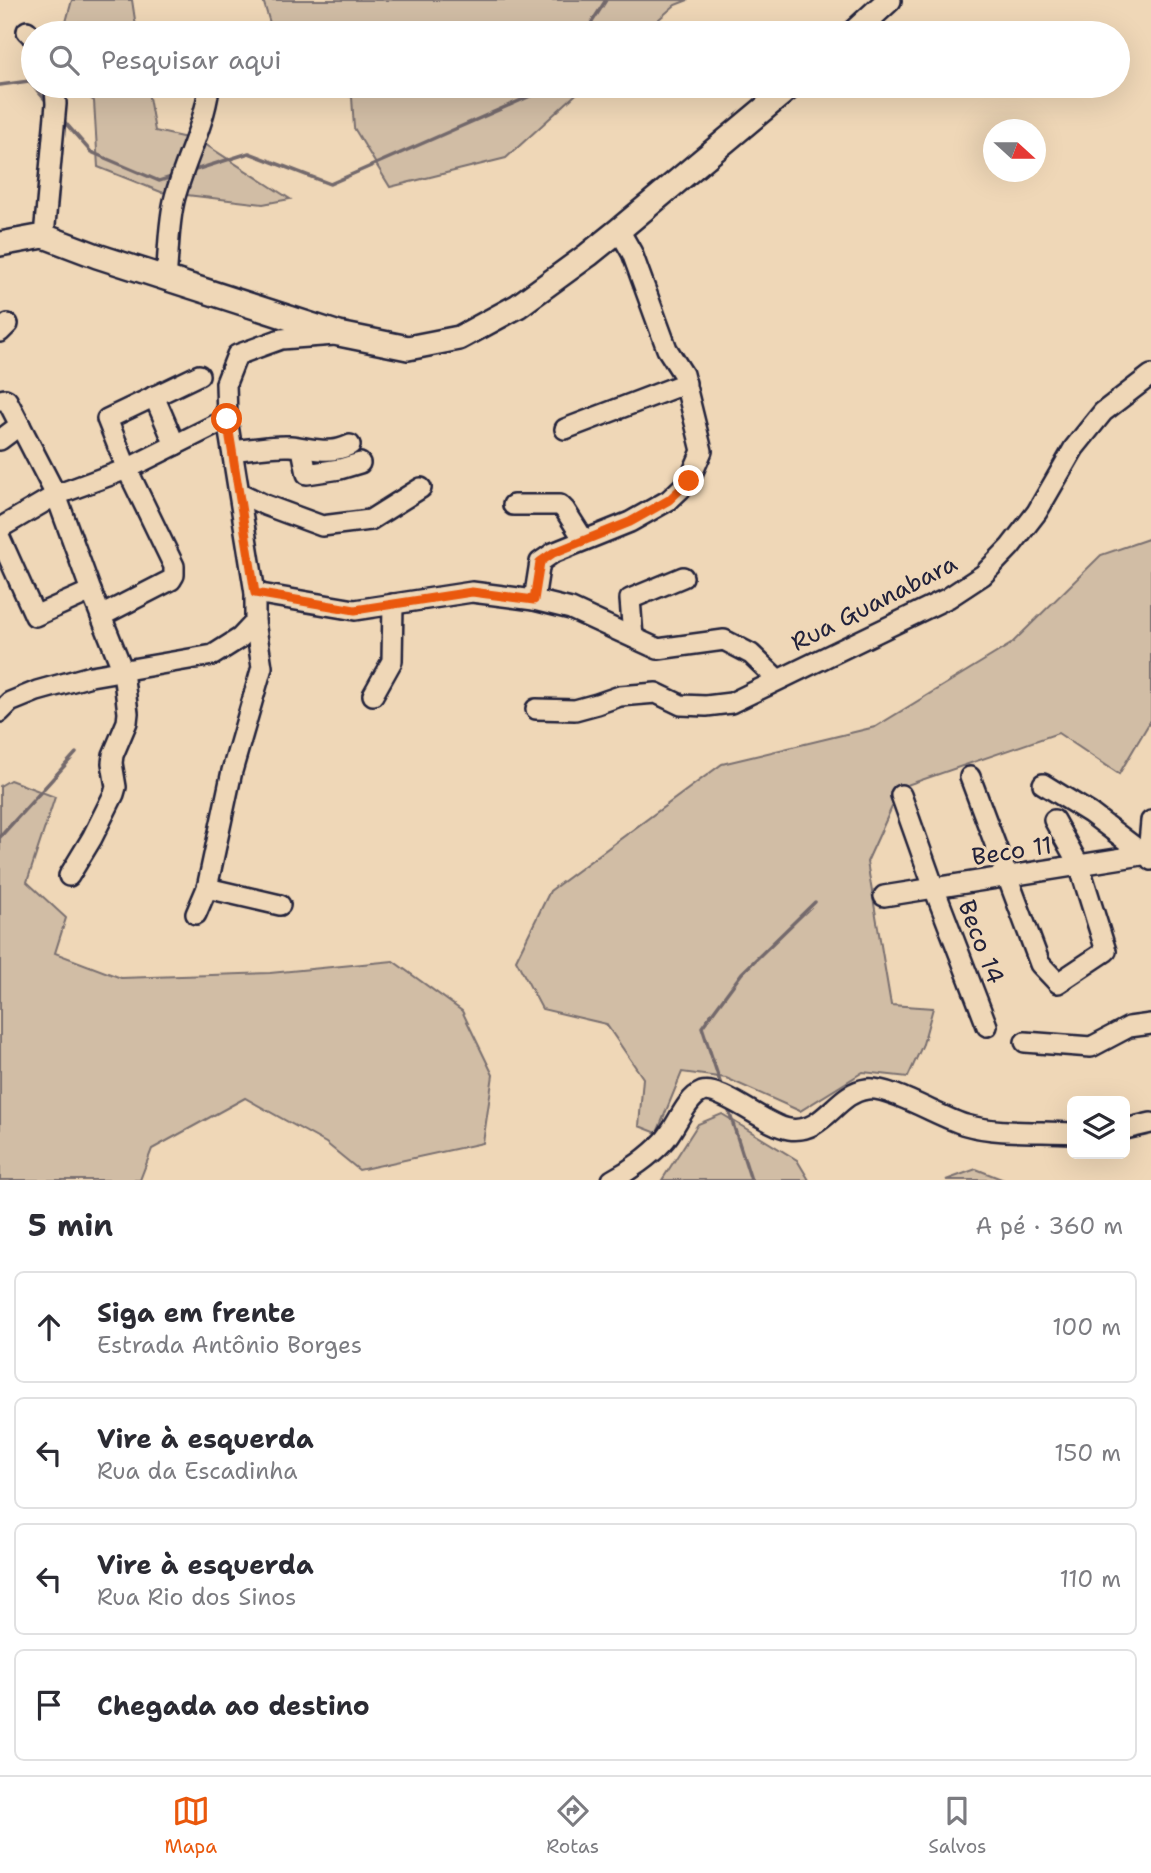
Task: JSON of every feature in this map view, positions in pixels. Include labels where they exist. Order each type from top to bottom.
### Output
[{"type":"main road","points":[[866,21],[889,0]]},
{"type":"main road","points":[[0,244],[44,236],[339,334],[408,348],[458,338],[518,306],[619,230],[777,98]]},
{"type":"street","points":[[44,236],[56,98]]},
{"type":"street","points":[[166,278],[175,197],[208,98]]},
{"type":"street","points":[[534,600],[540,562],[553,553],[630,522],[669,500],[689,481],[702,450],[683,374],[667,349],[632,253],[619,230]]},
{"type":"street","points":[[196,914],[206,888],[232,771],[262,667],[255,593],[227,419],[226,383],[237,355],[281,340],[339,334]]},
{"type":"street","points":[[102,616],[171,580],[174,575],[174,566],[127,468],[107,419],[198,375]]},
{"type":"street","name":"Rua Guanabara","points":[[536,709],[575,709],[620,696],[656,693],[681,705],[731,703],[948,598],[983,575],[1010,547],[1037,512],[1074,448],[1103,412],[1151,375]]},
{"type":"street","points":[[565,429],[685,383]]},
{"type":"street","points":[[154,396],[175,445]]},
{"type":"street","points":[[0,400],[7,400],[56,495],[123,671],[128,713],[113,755],[116,788],[92,838],[69,876]]},
{"type":"street","points":[[0,528],[56,495],[127,468],[227,419]]},
{"type":"street","points":[[0,440],[20,425]]},
{"type":"street","points":[[233,451],[290,446],[338,451],[350,445]]},
{"type":"street","points":[[302,449],[307,474],[360,463]]},
{"type":"street","points":[[240,493],[322,526],[370,520],[421,488]]},
{"type":"street","points":[[513,505],[560,505],[584,540]]},
{"type":"street","points":[[0,538],[35,617],[91,592]]},
{"type":"street","points":[[633,638],[630,599],[683,577]]},
{"type":"street","points":[[255,593],[355,610],[472,592],[534,600],[571,609],[658,649],[724,640],[751,654],[777,679]]},
{"type":"street","points":[[373,695],[392,661],[393,604]]},
{"type":"street","points":[[3,705],[37,691],[91,676],[213,655],[240,638],[256,622]]},
{"type":"street","points":[[970,777],[1040,964],[1058,983],[1106,950],[1079,865],[1054,820]]},
{"type":"street","points":[[1043,784],[1090,813],[1148,856]]},
{"type":"street","name":"Beco 14","points":[[901,795],[987,1026]]},
{"type":"street","points":[[1148,856],[1151,821]]},
{"type":"street","name":"Beco 11","points":[[884,896],[1148,856]]},
{"type":"street","points":[[206,888],[280,905]]},
{"type":"street","points":[[1025,1042],[1091,1047],[1129,1027],[1151,1024]]},
{"type":"street","points":[[612,1180],[624,1174],[664,1142],[691,1101],[703,1092],[716,1092],[790,1130],[806,1128],[823,1120],[844,1099],[867,1089],[882,1090],[964,1125],[983,1129],[1067,1133]]},
{"type":"street","points":[[1130,1128],[1151,1123]]},
{"type":"shaded area","points":[[72,0],[132,0],[135,21],[66,21]]},
{"type":"shaded area","points":[[263,0],[688,0],[675,5],[657,21],[269,21]]},
{"type":"shaded area","points":[[90,98],[149,98],[155,131],[200,141],[290,199],[263,204],[161,192],[98,167],[94,101]]},
{"type":"shaded area","points":[[352,98],[572,98],[506,158],[390,187],[354,128]]},
{"type":"shaded area","points":[[1151,538],[1151,720],[1119,774],[1058,733],[901,787],[867,862],[891,1005],[933,1008],[923,1044],[908,1077],[863,1072],[800,1111],[726,1078],[682,1072],[657,1133],[639,1126],[643,1078],[606,1024],[542,1009],[516,960],[550,891],[722,764],[875,727],[1011,644],[1101,555]]},
{"type":"shaded area","points":[[10,780],[55,797],[27,882],[66,918],[55,953],[121,978],[270,973],[393,961],[462,1011],[493,1075],[483,1143],[359,1170],[326,1143],[245,1098],[152,1149],[140,1180],[0,1180],[0,786]]},
{"type":"shaded area","points":[[722,1114],[797,1160],[809,1180],[662,1180],[698,1124]]},
{"type":"shaded area","points":[[976,1169],[1004,1180],[946,1180]]},
{"type":"waterway","points":[[593,21],[606,0]]},
{"type":"waterway","points":[[0,85],[21,82]]},
{"type":"waterway","points":[[44,98],[49,104]]},
{"type":"waterway","points":[[192,171],[249,153],[330,184],[526,98]]},
{"type":"waterway","points":[[61,118],[91,152],[159,181],[175,176]]},
{"type":"waterway","points":[[0,837],[76,753]]},
{"type":"waterway","points":[[722,1088],[702,1027],[742,973],[815,902]]},
{"type":"waterway","points":[[727,1105],[751,1180]]},
{"type":"route","points":[[227,419],[255,593],[355,610],[472,592],[534,600],[540,562],[553,553],[630,522],[669,500],[689,481]]}]
